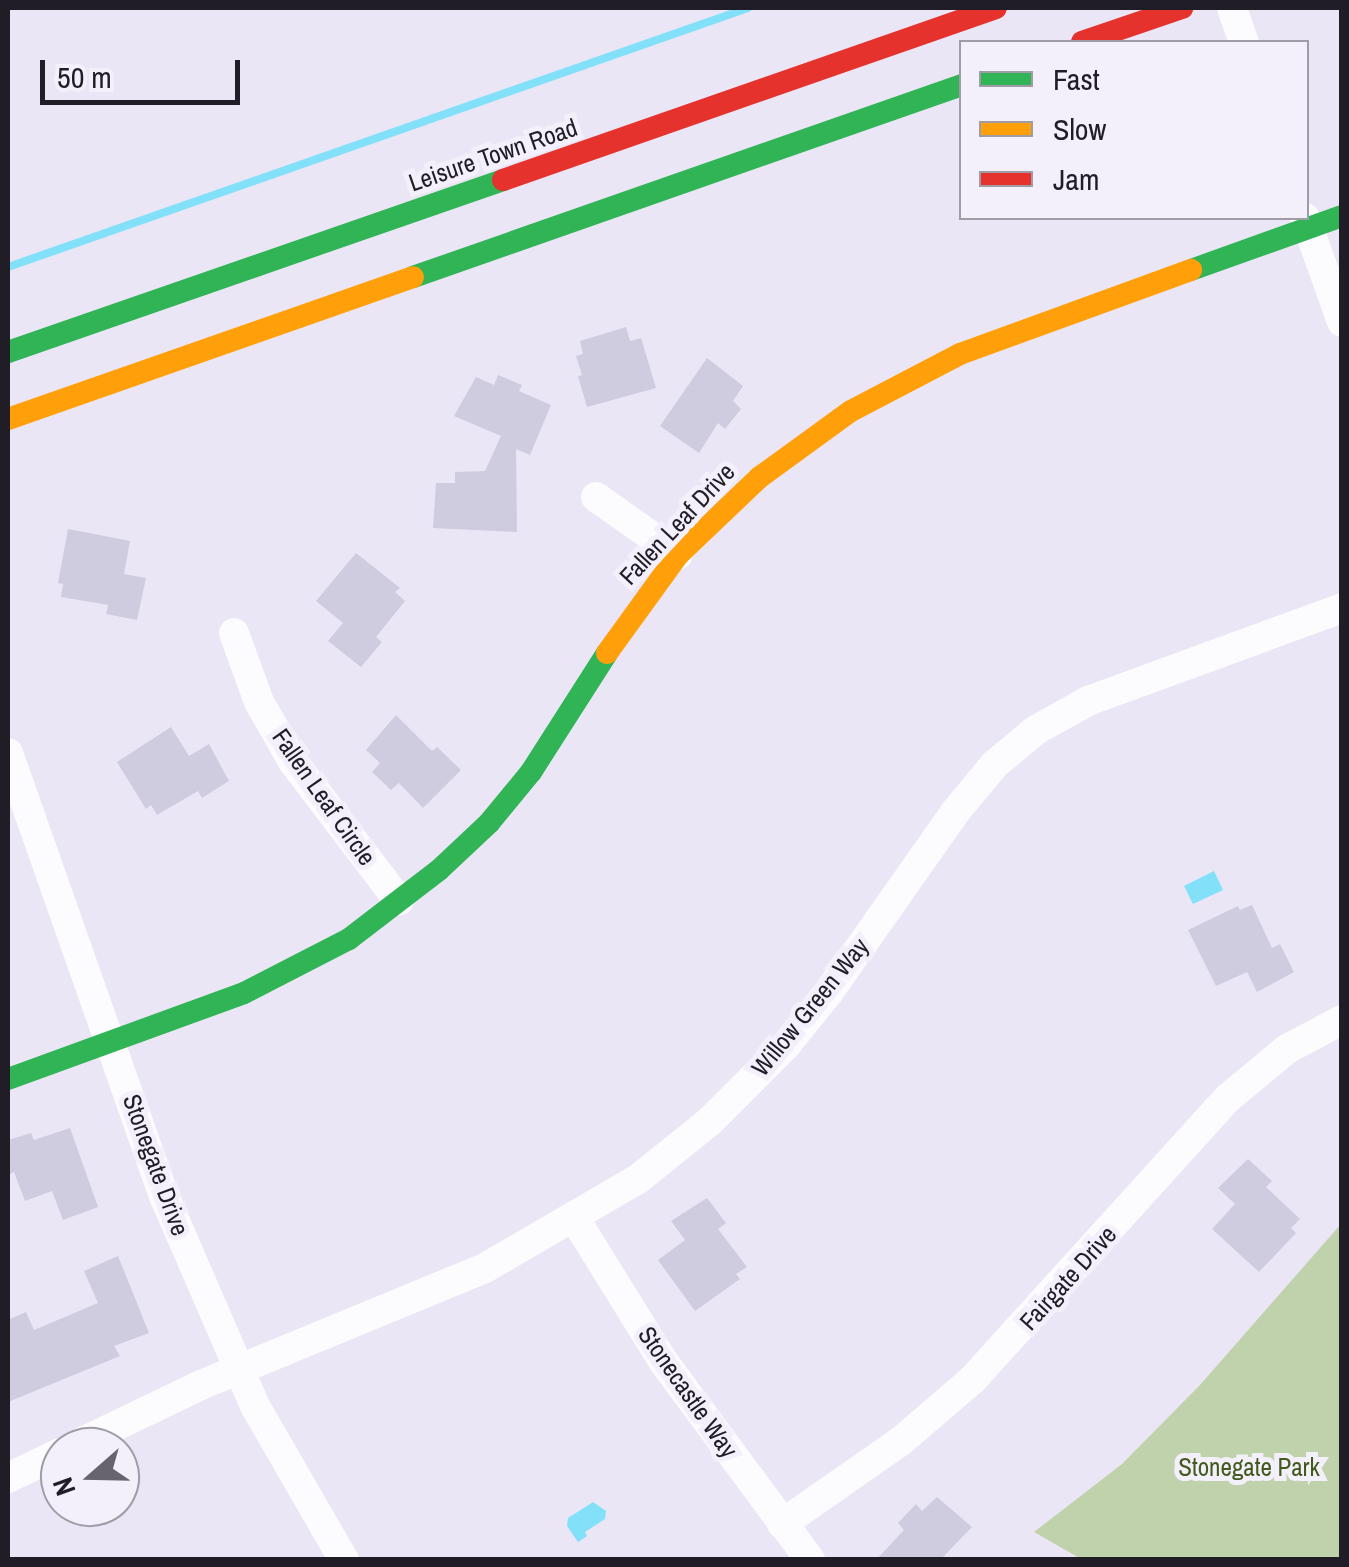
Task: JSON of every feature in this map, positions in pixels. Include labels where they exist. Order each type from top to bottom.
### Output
[{"type":"main road","name":"Leisure Town Road","points":[[8,352],[996,8]]},
{"type":"main road","points":[[1088,40],[1182,8]]},
{"type":"main road","points":[[8,419],[959,86]]},
{"type":"main road","name":"Fallen Leaf Drive","points":[[8,1080],[112,1043],[301,966],[399,901],[489,824],[532,772],[637,606],[678,556],[791,452],[907,378],[960,354],[1307,223],[1342,216]]},
{"type":"street","points":[[1232,8],[1243,40]]},
{"type":"street","points":[[1307,223],[1342,322]]},
{"type":"street","points":[[596,497],[678,556]]},
{"type":"street","name":"Willow Green Way","points":[[115,1427],[238,1370],[485,1268],[575,1219],[638,1178],[709,1122],[786,1044],[828,994],[956,812],[995,764],[1036,730],[1105,694],[1342,608]]},
{"type":"street","name":"Fallen Leaf Circle","points":[[234,633],[260,702],[294,762],[399,901]]},
{"type":"street","name":"Stonegate Drive","points":[[8,753],[165,1198],[238,1370],[280,1455],[344,1560]]},
{"type":"street","name":"Fairgate Drive","points":[[782,1524],[901,1441],[974,1380],[1228,1098],[1287,1050],[1342,1020]]},
{"type":"street","name":"Stonecastle Way","points":[[575,1219],[663,1360],[810,1560]]},
{"type":"street","points":[[8,1478],[40,1462]]},
{"type":"green space","name":"Stonegate Park","points":[[1341,1224],[1341,1559],[1081,1559],[1034,1532],[1122,1464],[1200,1385]]},
{"type":"water","points":[[1214,871],[1223,890],[1193,904],[1184,886]]},
{"type":"water","points":[[593,1502],[606,1511],[605,1519],[585,1532],[587,1536],[578,1542],[567,1526],[568,1518]]},
{"type":"building","points":[[626,327],[630,341],[641,338],[656,388],[587,407],[578,376],[582,375],[576,356],[583,354],[580,341]]},
{"type":"building","points":[[707,358],[743,386],[733,401],[741,409],[725,429],[718,423],[699,453],[660,426]]},
{"type":"building","points":[[498,375],[522,385],[519,391],[551,405],[530,455],[516,449],[517,532],[433,528],[436,483],[455,483],[455,472],[485,471],[501,436],[454,416],[476,377],[494,385]]},
{"type":"building","points":[[68,529],[130,541],[124,574],[146,578],[137,620],[106,614],[108,605],[61,597],[63,584],[58,583]]},
{"type":"building","points":[[356,553],[400,588],[395,592],[405,601],[376,637],[382,642],[361,667],[328,641],[343,623],[316,601]]},
{"type":"building","points":[[396,715],[432,751],[437,747],[461,770],[423,808],[399,783],[391,790],[372,772],[380,763],[366,750]]},
{"type":"building","points":[[171,727],[189,756],[209,744],[229,781],[202,798],[198,791],[157,815],[151,805],[146,809],[117,762]]},
{"type":"building","points":[[1252,905],[1272,948],[1280,944],[1294,972],[1257,992],[1247,972],[1216,986],[1188,930],[1238,906],[1240,910]]},
{"type":"building","points":[[70,1128],[98,1207],[63,1220],[52,1191],[25,1201],[14,1172],[8,1175],[8,1140],[31,1133],[34,1140]]},
{"type":"building","points":[[1248,1159],[1272,1181],[1266,1187],[1300,1219],[1291,1228],[1296,1233],[1259,1272],[1212,1229],[1235,1204],[1218,1188]]},
{"type":"building","points":[[707,1198],[726,1223],[718,1229],[747,1267],[736,1274],[740,1279],[695,1311],[658,1260],[685,1240],[671,1221]]},
{"type":"building","points":[[118,1256],[149,1333],[114,1346],[120,1356],[8,1402],[8,1320],[26,1312],[34,1330],[98,1303],[84,1271]]},
{"type":"building","points":[[937,1497],[972,1527],[940,1560],[876,1560],[904,1530],[898,1523],[916,1504],[922,1511]]},
{"type":"waterway","points":[[8,267],[748,8]]},
{"type":"traffic: fast","points":[[413,277],[959,86]]},
{"type":"traffic: fast","points":[[8,352],[503,180]]},
{"type":"traffic: fast","points":[[1191,270],[1342,216]]},
{"type":"traffic: fast","points":[[8,1079],[244,993],[349,939],[439,870],[489,823],[531,772],[607,653]]},
{"type":"traffic: slow","points":[[607,653],[678,555],[760,477],[851,411],[960,354],[1191,270]]},
{"type":"traffic: slow","points":[[8,419],[413,277]]},
{"type":"traffic: jam","points":[[503,180],[996,8]]},
{"type":"traffic: jam","points":[[1088,40],[1182,8]]}]
